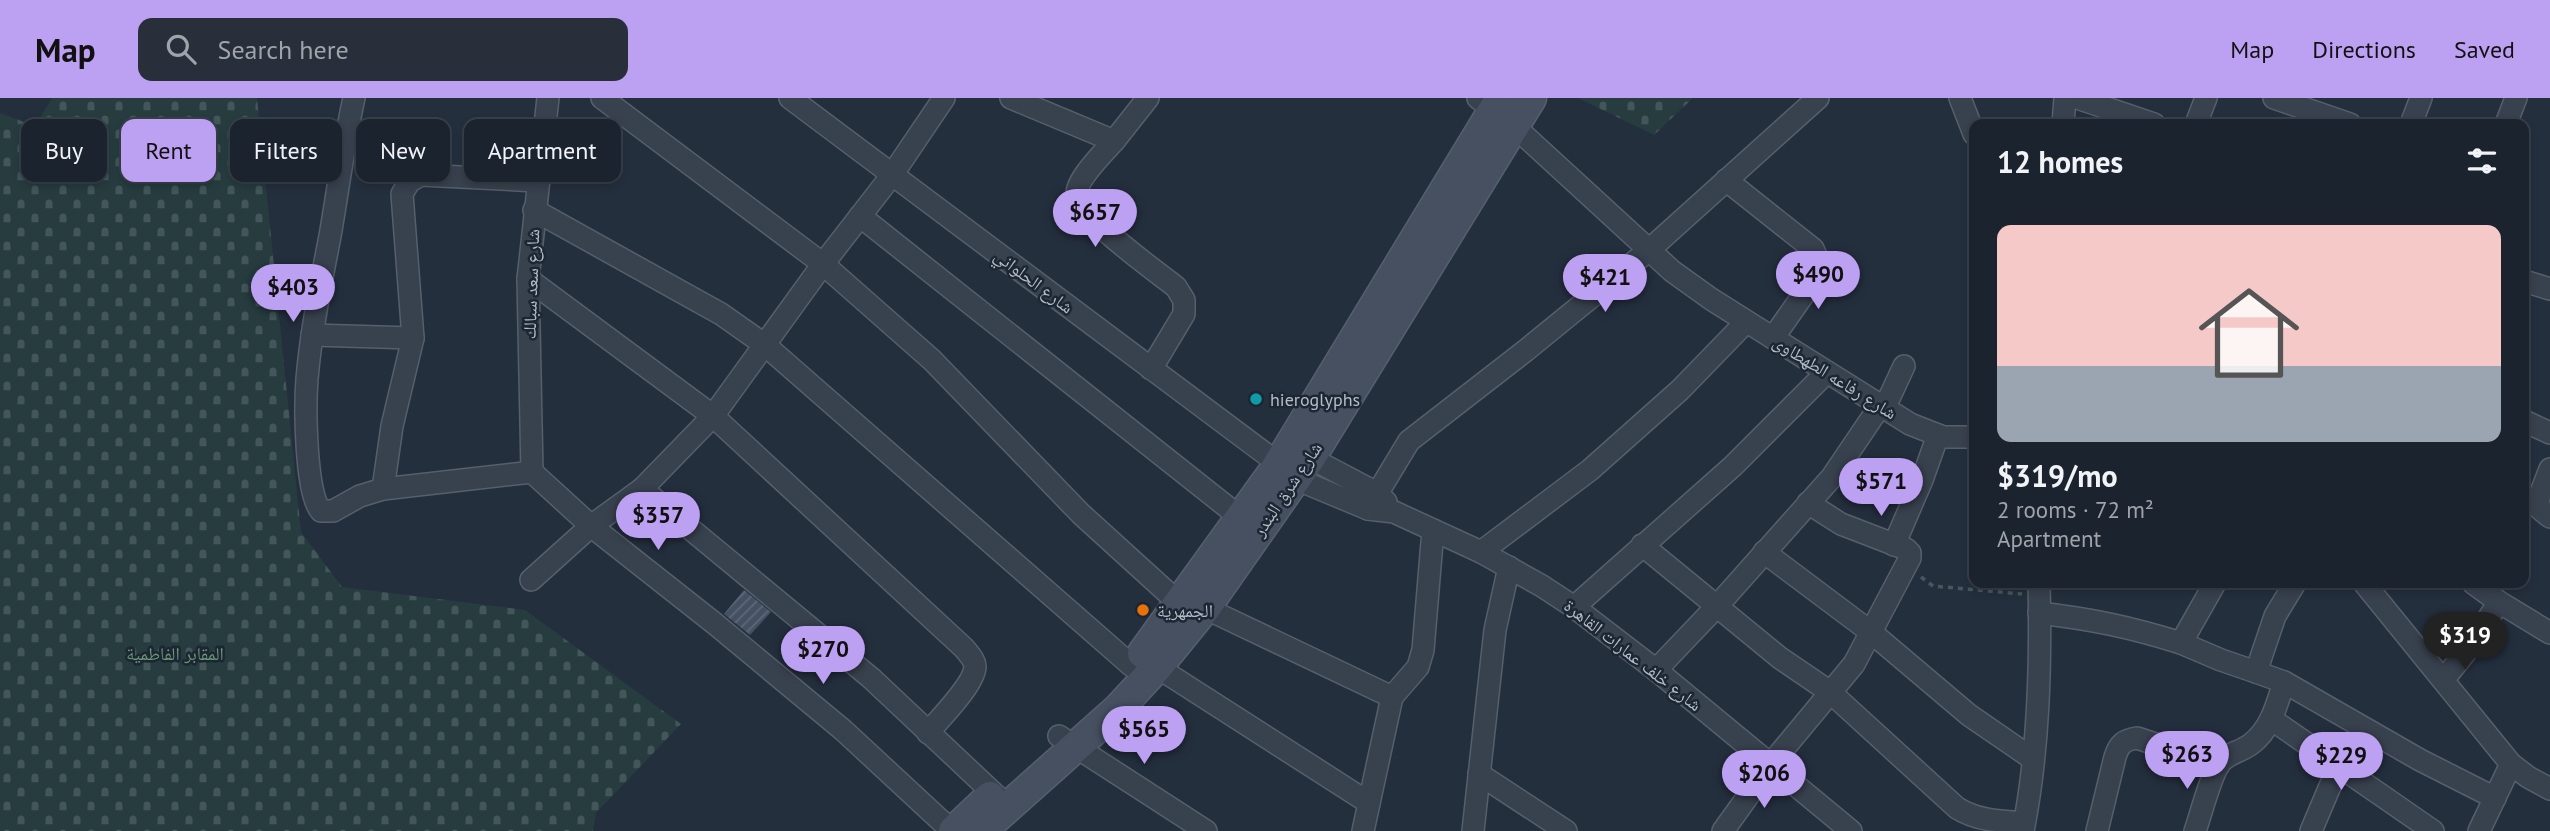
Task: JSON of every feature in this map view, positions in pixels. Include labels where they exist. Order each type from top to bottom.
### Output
[{"type":"main road","name":"شارع شرق البندر","points":[[953,831],[1001,800],[1068,741],[1144,667],[1192,606],[1290,464],[1497,109],[1531,98]]},
{"type":"main road","name":"شارع شرق البندر","points":[[1192,606],[1241,518],[1290,464]]},
{"type":"main road","name":"شارع شرق البندر","points":[[981,831],[1001,800]]},
{"type":"street","points":[[354,98],[312,335],[307,382],[310,477],[315,504],[321,510],[333,510],[360,496],[383,489],[532,472],[591,526],[843,730],[953,831]]},
{"type":"street","name":"شارع سعد سبالك","points":[[545,119],[548,98]]},
{"type":"street","points":[[602,98],[823,264],[932,359],[1081,514],[1192,606],[1392,698]]},
{"type":"street","name":"شارع الحلواني","points":[[790,98],[1151,369],[1290,464]]},
{"type":"street","points":[[531,580],[591,526],[642,489],[713,416],[823,264],[892,175],[944,98]]},
{"type":"street","points":[[1011,98],[1114,141]]},
{"type":"street","points":[[1148,98],[1081,181],[1077,194],[1086,213],[1176,287],[1184,300],[1184,314],[1151,369]]},
{"type":"street","points":[[1372,501],[1409,441],[1649,250],[1818,98]]},
{"type":"street","points":[[1961,98],[1969,120]]},
{"type":"street","points":[[2064,119],[2066,98]]},
{"type":"street","points":[[2077,98],[2139,119]]},
{"type":"street","points":[[2198,119],[2206,98]]},
{"type":"street","points":[[2274,98],[2335,119]]},
{"type":"street","points":[[2413,119],[2421,98]]},
{"type":"street","points":[[2507,119],[2516,98]]},
{"type":"street","name":"شارع رفاعه الطهطاوى","points":[[1497,109],[1672,271],[1910,424],[1938,435],[1969,437]]},
{"type":"street","points":[[383,489],[392,426],[413,338],[402,194],[409,182],[421,175],[464,177]]},
{"type":"street","points":[[1726,180],[1813,248],[1819,263],[1815,278],[1773,338]]},
{"type":"street","name":"شارع سعد سبالك","points":[[532,472],[528,279],[537,182]]},
{"type":"street","points":[[534,210],[721,314],[765,345],[1144,667],[1369,803]]},
{"type":"street","points":[[860,216],[1241,518]]},
{"type":"street","points":[[528,279],[713,416],[897,583],[973,659],[975,668],[965,687],[928,733]]},
{"type":"street","points":[[2529,283],[2550,289]]},
{"type":"street","points":[[1480,552],[1590,470],[1680,390],[1746,321]]},
{"type":"street","points":[[312,335],[413,338]]},
{"type":"street","points":[[1656,670],[1832,477],[1882,408],[1903,366]]},
{"type":"street","points":[[1574,607],[1733,466],[1827,372]]},
{"type":"street","points":[[2529,423],[2550,433]]},
{"type":"street","points":[[1894,545],[1938,435]]},
{"type":"street","name":"شارع خلف عمارات القاهرة","points":[[1290,464],[1480,552],[1574,607],[1656,670],[1850,831]]},
{"type":"street","points":[[2550,469],[2538,505],[2543,513],[2550,517]]},
{"type":"street","points":[[642,489],[871,678],[1001,800]]},
{"type":"street","points":[[1723,831],[1771,764],[1854,664],[1872,633],[1910,553],[1841,524],[1808,503]]},
{"type":"street","points":[[1363,831],[1392,698],[1418,667],[1423,650],[1433,530]]},
{"type":"street","points":[[1642,545],[1780,658],[1830,692],[1969,816],[2024,827],[2033,759],[2038,688],[2039,597],[2096,620],[2181,643],[2284,682],[2420,760],[2495,799]]},
{"type":"street","points":[[1764,552],[1872,633],[1969,715],[2033,759]]},
{"type":"street","points":[[1473,831],[1495,630],[1509,567]]},
{"type":"street","points":[[2181,643],[2212,588]]},
{"type":"street","points":[[2256,672],[2275,616],[2292,588]]},
{"type":"street","points":[[2368,588],[2511,764],[2550,789]]},
{"type":"street","points":[[2480,588],[2550,633]]},
{"type":"street","points":[[2444,679],[2500,602]]},
{"type":"street","points":[[2195,831],[2219,765],[2228,756],[2251,744],[2271,719],[2284,682]]},
{"type":"street","points":[[2271,719],[2433,831]]},
{"type":"street","points":[[2097,831],[2115,757],[2119,746],[2126,740],[2137,738],[2219,765]]},
{"type":"street","points":[[1068,741],[1206,831]]},
{"type":"street","points":[[2479,831],[2511,764]]},
{"type":"street","points":[[2314,830],[2339,765]]},
{"type":"street","points":[[1479,774],[1566,831]]},
{"type":"path","points":[[1905,566],[1933,586],[2039,597]]},
{"type":"green space","name":"المقابر الفاطمية","points":[[52,98],[257,98],[259,119],[230,119],[230,182],[266,182],[301,532],[342,587],[525,610],[681,724],[596,813],[593,831],[0,831],[0,113],[21,121],[21,182],[107,182],[107,119],[39,119]]},
{"type":"green space","points":[[1578,98],[1693,98],[1654,135]]},
{"type":"building","points":[[744,590],[771,612],[750,635],[724,614]]},
{"type":"place","name":"hieroglyphs","points":[[1256,399]]},
{"type":"place","name":"الجمهرية","points":[[1143,610]]}]
